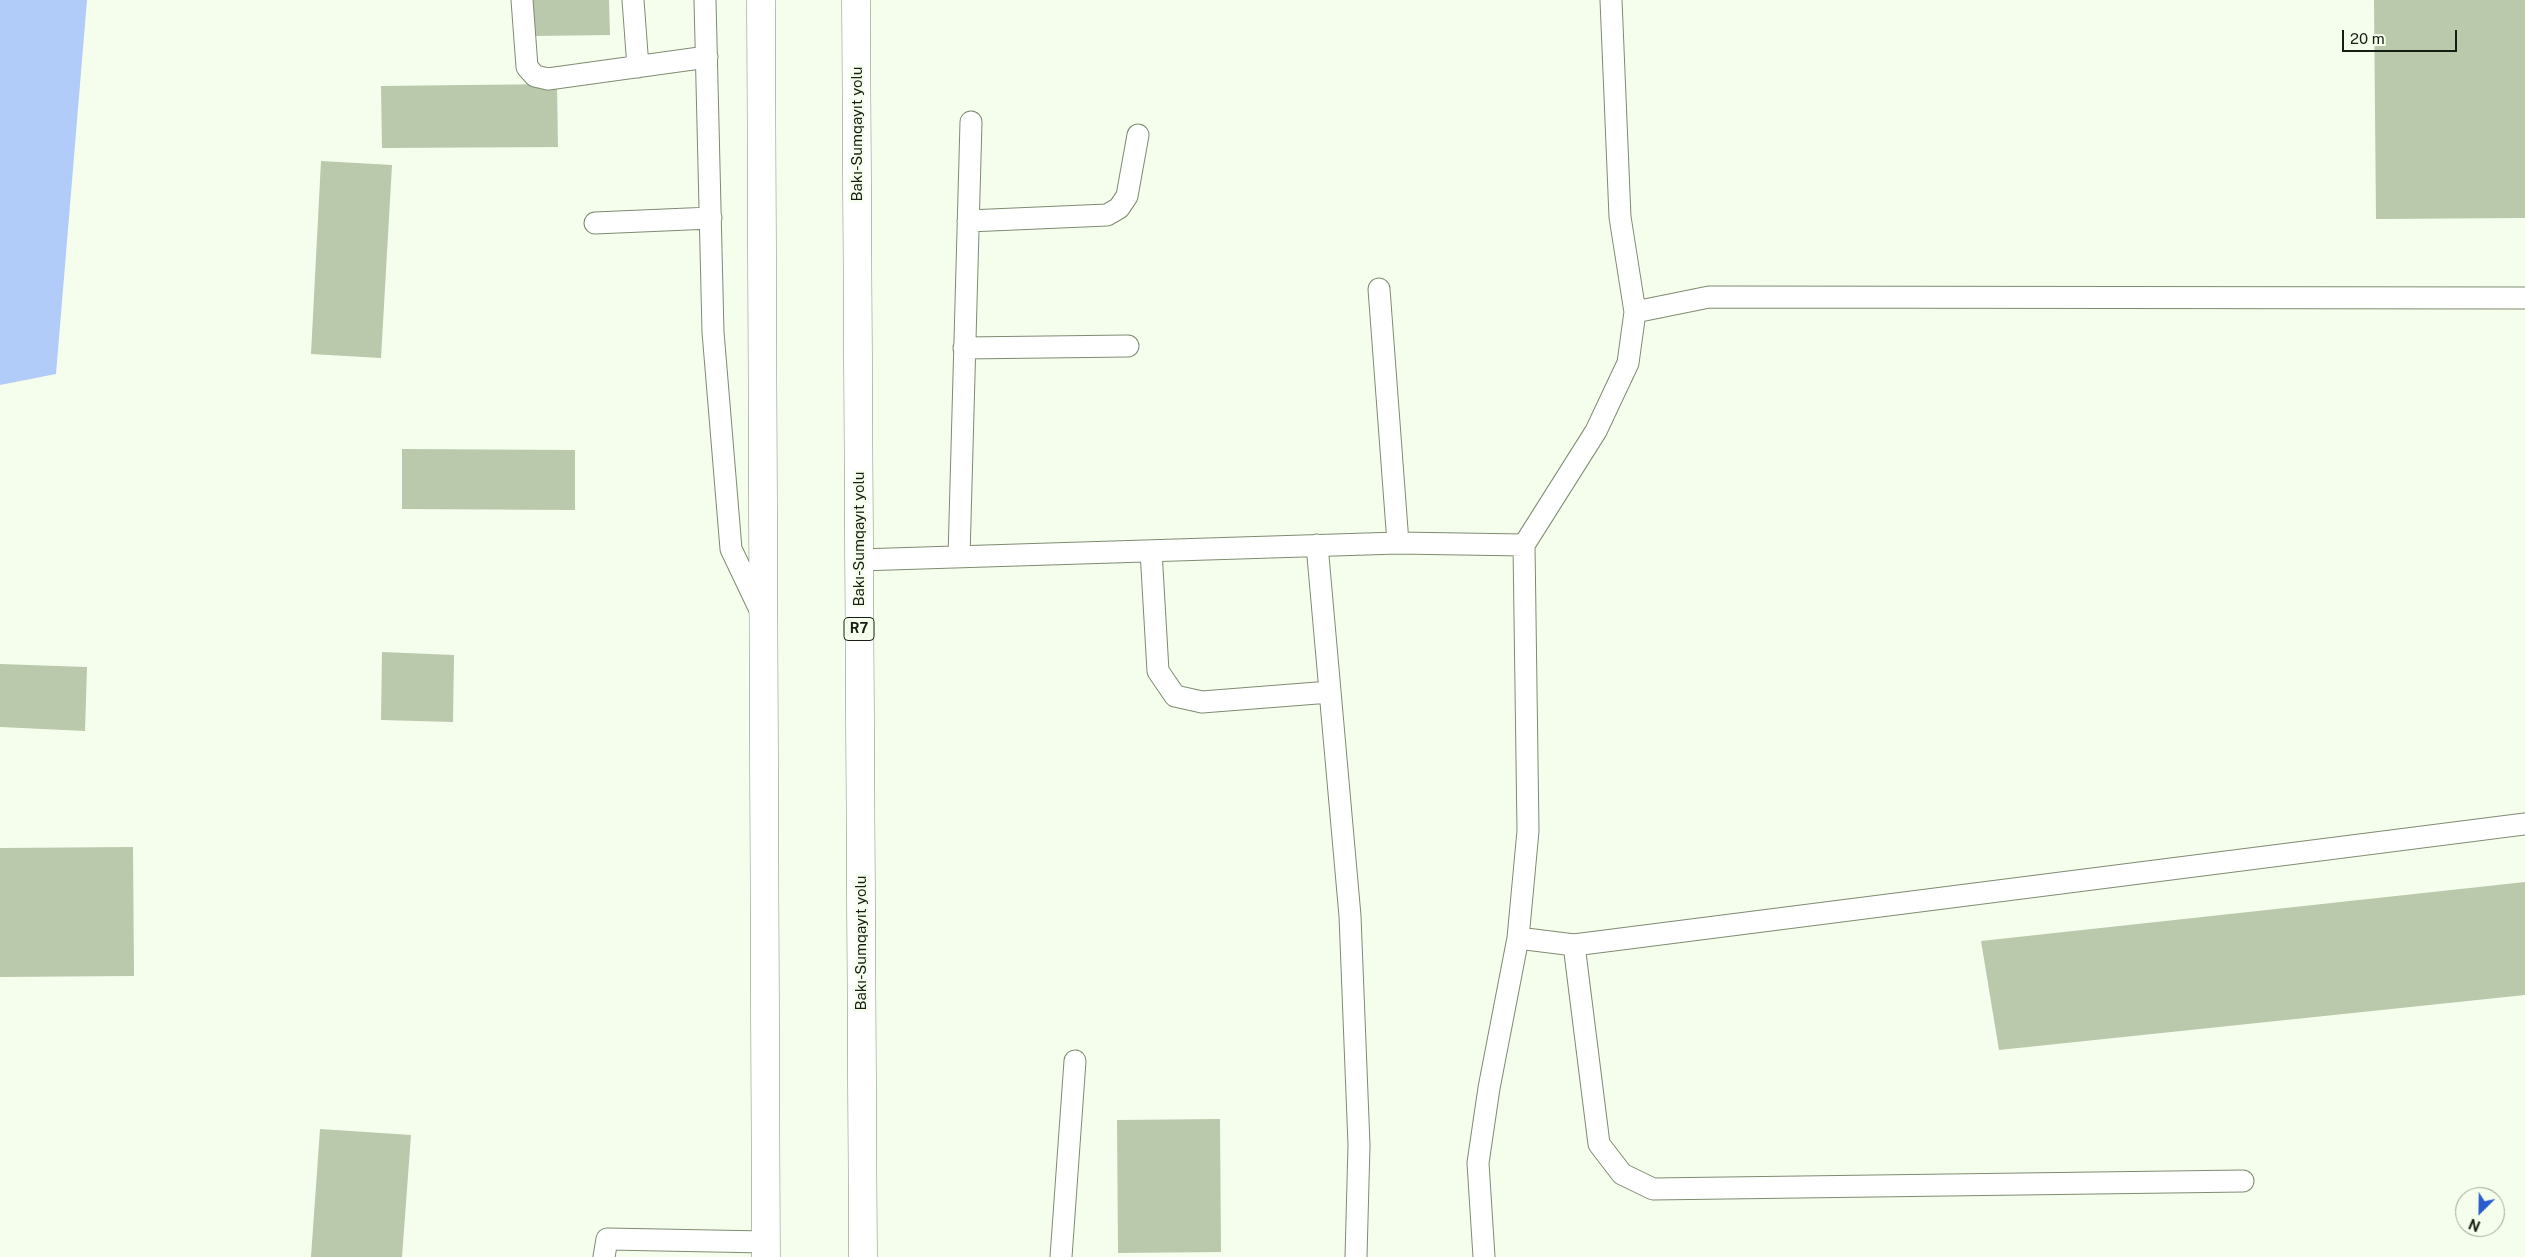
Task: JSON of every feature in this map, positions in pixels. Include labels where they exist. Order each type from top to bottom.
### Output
[{"type":"highway","points":[[761,0],[766,1249]]},
{"type":"highway","name":"Bakı-Sumqayıt yolu","points":[[856,0],[863,1257]]},
{"type":"lane","points":[[522,0],[527,67],[535,76],[548,79],[706,57]]},
{"type":"lane","points":[[633,0],[638,67]]},
{"type":"lane","points":[[704,0],[713,332],[731,549],[764,616]]},
{"type":"lane","points":[[1484,1257],[1478,1163],[1489,1088],[1518,938],[1528,831],[1524,545],[1596,431],[1628,363],[1635,312],[1620,217],[1611,0]]},
{"type":"lane","points":[[959,557],[970,122]]},
{"type":"lane","points":[[968,221],[1108,215],[1119,208],[1127,196],[1138,135]]},
{"type":"lane","points":[[595,223],[710,218]]},
{"type":"lane","points":[[1379,289],[1398,543]]},
{"type":"lane","points":[[1635,312],[1709,297],[2525,298]]},
{"type":"lane","points":[[964,348],[1128,346]]},
{"type":"lane","points":[[859,560],[1398,543],[1524,545]]},
{"type":"lane","points":[[1317,545],[1350,926],[1359,1145],[1356,1257]]},
{"type":"lane","points":[[1151,551],[1158,671],[1175,696],[1202,702],[1330,692]]},
{"type":"lane","points":[[1518,938],[1574,945],[2525,824]]},
{"type":"lane","points":[[1574,945],[1600,1144],[1622,1174],[1653,1189],[2243,1181]]},
{"type":"lane","points":[[1062,1257],[1075,1061]]},
{"type":"lane","points":[[604,1257],[607,1239],[766,1249]]},
{"type":"water","points":[[0,0],[87,0],[56,374],[0,385]]},
{"type":"building","points":[[533,0],[609,0],[610,35],[534,36]]},
{"type":"building","points":[[2374,0],[2525,0],[2525,218],[2376,219]]},
{"type":"building","points":[[557,84],[558,147],[382,148],[381,86]]},
{"type":"building","points":[[321,161],[392,165],[381,358],[311,354]]},
{"type":"building","points":[[402,449],[575,450],[575,510],[402,509]]},
{"type":"building","points":[[382,652],[454,655],[453,722],[381,720]]},
{"type":"building","points":[[0,664],[87,667],[85,731],[0,727]]},
{"type":"building","points":[[133,847],[134,976],[0,977],[0,848]]},
{"type":"building","points":[[2525,882],[2525,995],[1999,1050],[1981,941]]},
{"type":"building","points":[[1220,1119],[1221,1252],[1118,1253],[1117,1120]]},
{"type":"building","points":[[320,1129],[411,1135],[402,1257],[311,1257]]}]
